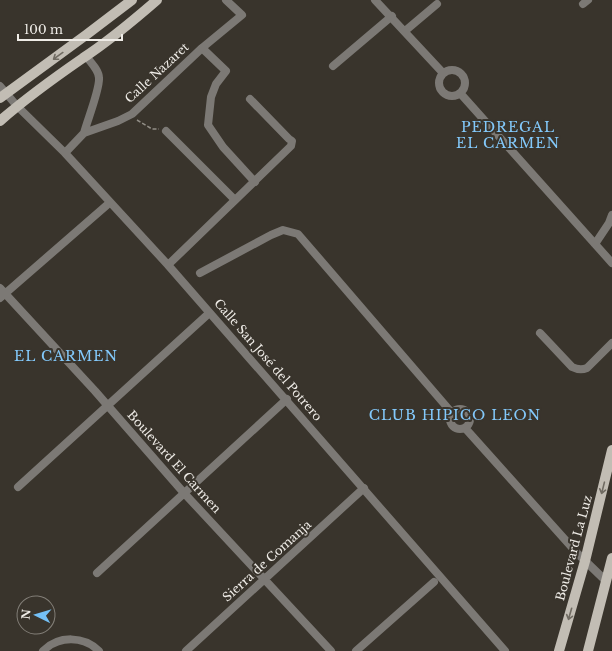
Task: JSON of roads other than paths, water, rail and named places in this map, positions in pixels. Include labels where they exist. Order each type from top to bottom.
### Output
[{"type":"main road","points":[[2,92],[86,35],[132,0]]},
{"type":"main road","points":[[0,121],[17,106],[67,68],[86,56],[157,0]]},
{"type":"main road","name":"Boulevard La Luz","points":[[559,651],[585,561],[612,450]]},
{"type":"main road","points":[[588,651],[612,558]]},
{"type":"street","name":"Calle Nazaret","points":[[65,153],[84,133],[129,116],[202,48],[242,15],[226,0]]},
{"type":"street","points":[[375,0],[392,16],[443,73]]},
{"type":"street","points":[[405,31],[437,4]]},
{"type":"street","points":[[333,66],[392,16]]},
{"type":"street","points":[[202,48],[226,71],[216,84],[211,97],[208,125],[223,147],[255,182]]},
{"type":"street","points":[[84,133],[100,77],[86,56]]},
{"type":"street","points":[[448,70],[454,70],[460,73],[465,83],[464,89],[460,94],[449,96],[443,94],[438,83],[443,73],[448,70]]},
{"type":"street","name":"Calle San José del Potrero","points":[[2,92],[65,153],[168,265],[287,399],[505,651]]},
{"type":"street","points":[[460,94],[612,263]]},
{"type":"street","points":[[168,265],[255,182],[289,148],[292,143],[290,139],[250,99]]},
{"type":"street","points":[[166,130],[235,200]]},
{"type":"street","points":[[2,293],[107,205]]},
{"type":"street","points":[[595,244],[609,223],[612,215]]},
{"type":"street","points":[[200,272],[283,230],[298,234],[452,412]]},
{"type":"street","name":"Boulevard El Carmen","points":[[2,293],[108,406],[184,493],[331,651]]},
{"type":"street","points":[[18,487],[206,316]]},
{"type":"street","points":[[540,333],[572,367],[577,369],[587,368],[612,343]]},
{"type":"street","points":[[96,573],[287,399]]},
{"type":"street","points":[[461,409],[469,414],[469,424],[465,428],[454,428],[450,418],[452,412],[461,409]]},
{"type":"street","points":[[465,428],[585,561],[606,581]]},
{"type":"street","name":"Sierra de Comanja","points":[[186,651],[364,488]]},
{"type":"street","points":[[356,651],[434,582]]},
{"type":"street","points":[[43,651],[66,639],[85,641],[99,651]]},
{"type":"district","name":"PEDREGAL EL CARMEN","points":[[508,136]]},
{"type":"district","name":"EL CARMEN","points":[[66,356]]},
{"type":"district","name":"CLUB HIPICO LEON","points":[[455,415]]}]
